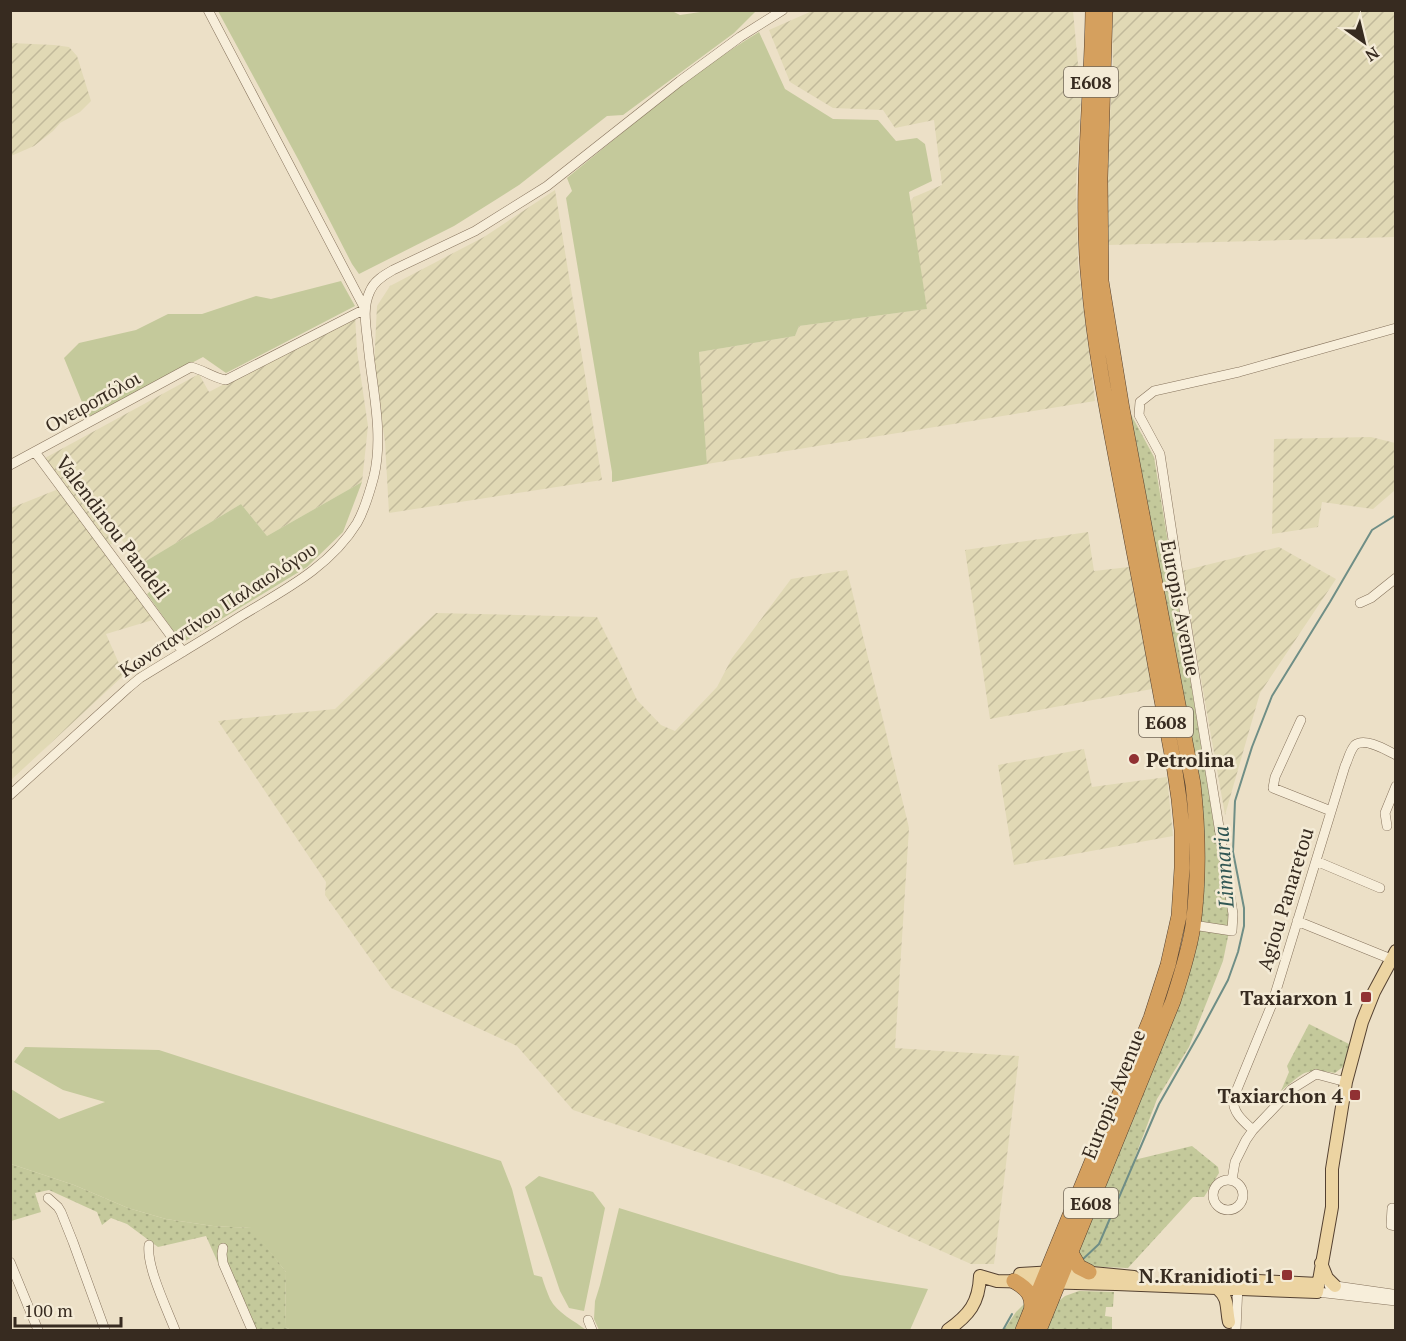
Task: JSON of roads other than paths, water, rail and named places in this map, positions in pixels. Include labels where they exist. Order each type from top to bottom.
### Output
[{"type":"highway","name":"Europis Avenue","points":[[1039,1330],[1052,1277],[1151,1018],[1168,965],[1179,916],[1182,868],[1182,830],[1178,787],[1107,410],[1088,281],[1086,175],[1093,10]]},
{"type":"highway","name":"Europis Avenue","points":[[1023,1330],[1052,1277],[1071,1253],[1173,1001],[1187,956],[1193,925],[1196,880],[1196,812],[1193,783],[1122,409],[1101,281],[1100,178],[1106,10]]},
{"type":"highway","points":[[1071,1253],[1079,1267],[1089,1272]]},
{"type":"highway","points":[[1014,1281],[1031,1297],[1033,1302],[1031,1312]]},
{"type":"main road","points":[[1314,1288],[1327,1188],[1346,1082],[1362,1022],[1393,955]]},
{"type":"main road","points":[[1314,1288],[1332,1207],[1332,1169]]},
{"type":"main road","points":[[1321,1262],[1327,1278],[1335,1286]]},
{"type":"main road","points":[[980,1276],[994,1281],[1014,1281],[1089,1272],[1314,1288]]},
{"type":"main road","points":[[980,1276],[1052,1277],[1218,1289],[1235,1284]]},
{"type":"main road","points":[[948,1330],[973,1306],[978,1294],[980,1276]]},
{"type":"main road","points":[[1218,1289],[1227,1300],[1232,1328]]},
{"type":"street","points":[[208,10],[364,309]]},
{"type":"street","points":[[364,309],[370,290],[383,276],[475,231],[547,186],[680,81],[740,37],[783,10]]},
{"type":"street","points":[[351,281],[370,290]]},
{"type":"street","name":"Ονειροπόλοι","points":[[10,465],[191,367],[215,378],[226,380],[364,309]]},
{"type":"street","name":"Κωνσταντίνου Παλαιολόγου","points":[[10,795],[140,678],[301,580],[333,554],[358,521],[374,475],[378,439],[364,309]]},
{"type":"street","points":[[1193,925],[1232,931],[1233,914],[1160,454],[1139,415],[1140,402],[1154,391],[1239,372],[1395,328]]},
{"type":"street","name":"Valendinou Pandeli","points":[[35,452],[183,652]]},
{"type":"street","points":[[1360,603],[1371,598],[1395,578]]},
{"type":"street","points":[[1301,720],[1275,777],[1273,788],[1331,811]]},
{"type":"street","name":"Agiou Panaretou","points":[[1253,1130],[1235,1111],[1233,1099],[1272,1004],[1345,766],[1354,746],[1359,742],[1377,746],[1395,755]]},
{"type":"street","points":[[1387,826],[1386,813],[1395,786]]},
{"type":"street","points":[[1316,861],[1380,888]]},
{"type":"street","points":[[1297,921],[1393,955]]},
{"type":"street","points":[[1232,1180],[1234,1162],[1246,1140],[1292,1089],[1316,1074],[1346,1082]]},
{"type":"street","points":[[48,1198],[61,1212],[105,1330]]},
{"type":"street","points":[[1392,1208],[1391,1225],[1395,1226]]},
{"type":"street","points":[[149,1245],[150,1265],[175,1330]]},
{"type":"street","points":[[223,1248],[223,1263],[252,1330]]},
{"type":"street","points":[[10,1262],[38,1330]]},
{"type":"street","points":[[1232,1328],[1235,1284]]},
{"type":"street","points":[[1314,1288],[1335,1286],[1395,1295]]},
{"type":"street","points":[[1314,1288],[1395,1301]]},
{"type":"street","points":[[588,1320],[592,1330]]},
{"type":"waterway","name":"Limnaria","points":[[1082,1260],[1099,1244],[1159,1104],[1228,980],[1238,952],[1244,926],[1244,908],[1233,852],[1235,801],[1252,747],[1272,696],[1372,530],[1396,515]]},
{"type":"waterway","name":"Limnaria","points":[[1003,1330],[1012,1314]]},
{"type":"place","name":"Petrolina","points":[[1134,759]]},
{"type":"place","name":"Taxiarxon 1","points":[[1366,997]]},
{"type":"place","name":"Taxiarchon 4","points":[[1355,1095]]},
{"type":"place","name":"N.Kranidioti 1","points":[[1287,1275]]}]
